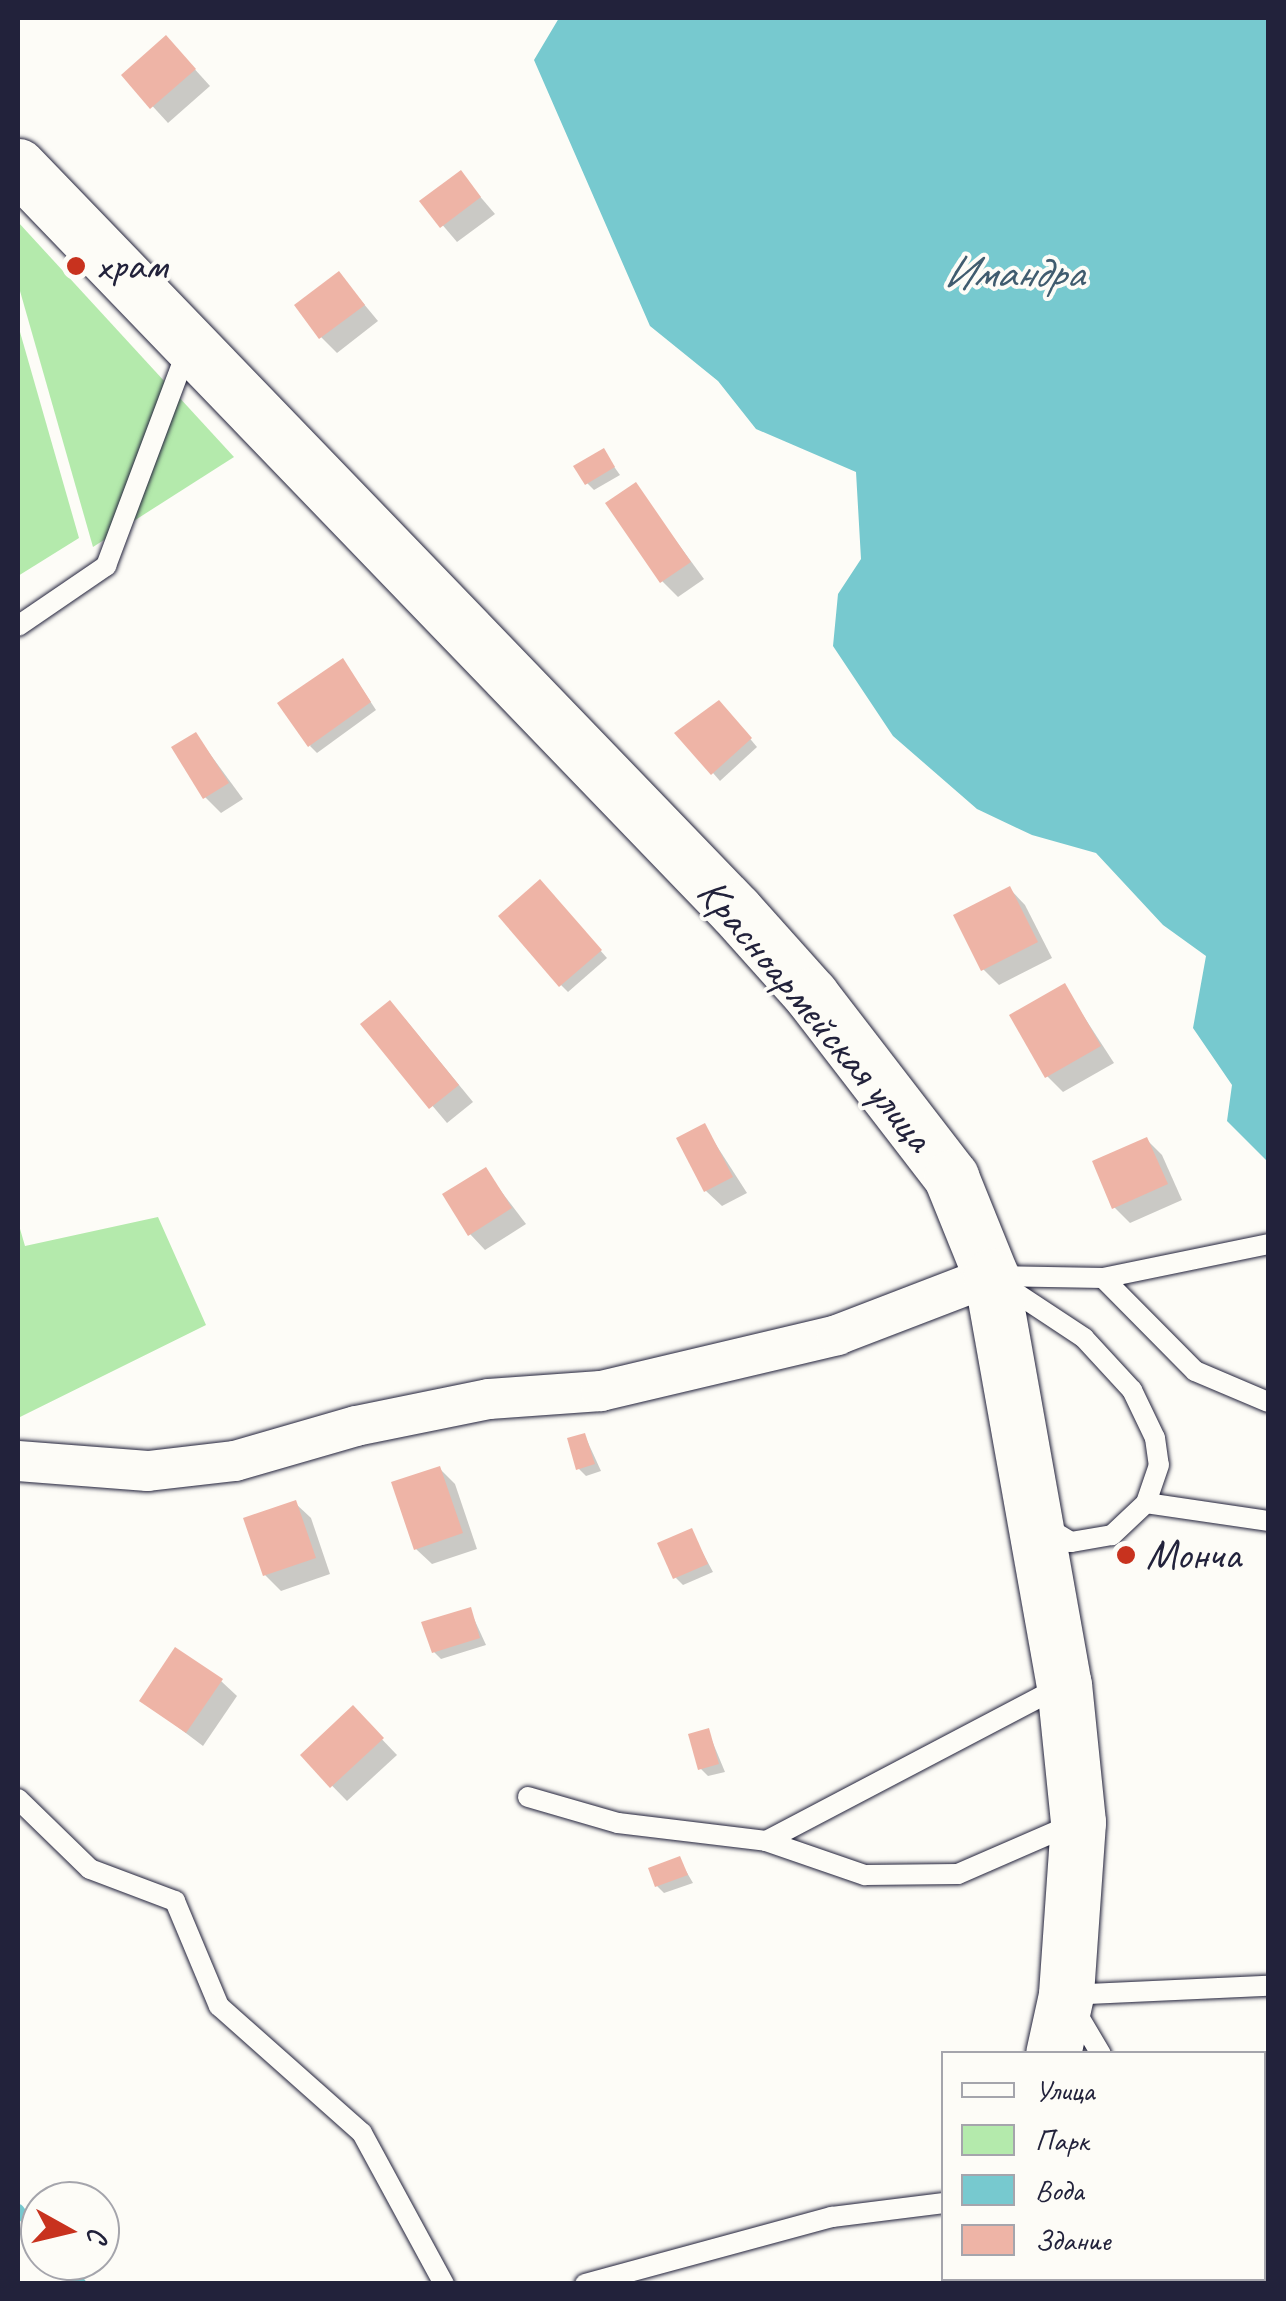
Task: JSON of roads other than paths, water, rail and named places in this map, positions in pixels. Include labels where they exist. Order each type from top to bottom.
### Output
[{"type":"street","name":"Красноармейская улица","points":[[18,166],[811,996],[951,1177],[991,1276],[1064,1684],[1078,1822],[1066,1996],[1054,2051]]},
{"type":"street","points":[[18,1460],[148,1471],[235,1461],[356,1426],[489,1399],[600,1391],[837,1335],[991,1276]]},
{"type":"lane","points":[[18,626],[106,566],[190,342]]},
{"type":"lane","points":[[991,1276],[1103,1278],[1268,1244]]},
{"type":"lane","points":[[991,1276],[1084,1338],[1132,1390],[1156,1438],[1159,1466],[1146,1503],[1112,1534],[1071,1542],[1035,1521]]},
{"type":"lane","points":[[1103,1278],[1195,1371],[1268,1402]]},
{"type":"lane","points":[[1146,1503],[1268,1521]]},
{"type":"lane","points":[[766,1841],[1064,1684]]},
{"type":"lane","points":[[528,1797],[618,1824],[766,1841],[865,1875],[958,1874],[1078,1822]]},
{"type":"lane","points":[[18,1799],[90,1869],[174,1901],[219,2006],[362,2133],[444,2284]]},
{"type":"lane","points":[[1099,2051],[1066,1996],[1268,1986]]},
{"type":"lane","points":[[584,2284],[832,2217],[941,2203]]},
{"type":"water","name":"Имандра","points":[[559,18],[1268,18],[1268,1162],[1227,1121],[1232,1085],[1193,1028],[1206,956],[1163,925],[1096,853],[1032,835],[977,809],[893,736],[833,646],[838,594],[861,559],[856,472],[756,429],[718,381],[650,326],[534,60]]},
{"type":"place","name":"храм","points":[[76,266]]},
{"type":"place","name":"Монча","points":[[1126,1555]]}]
